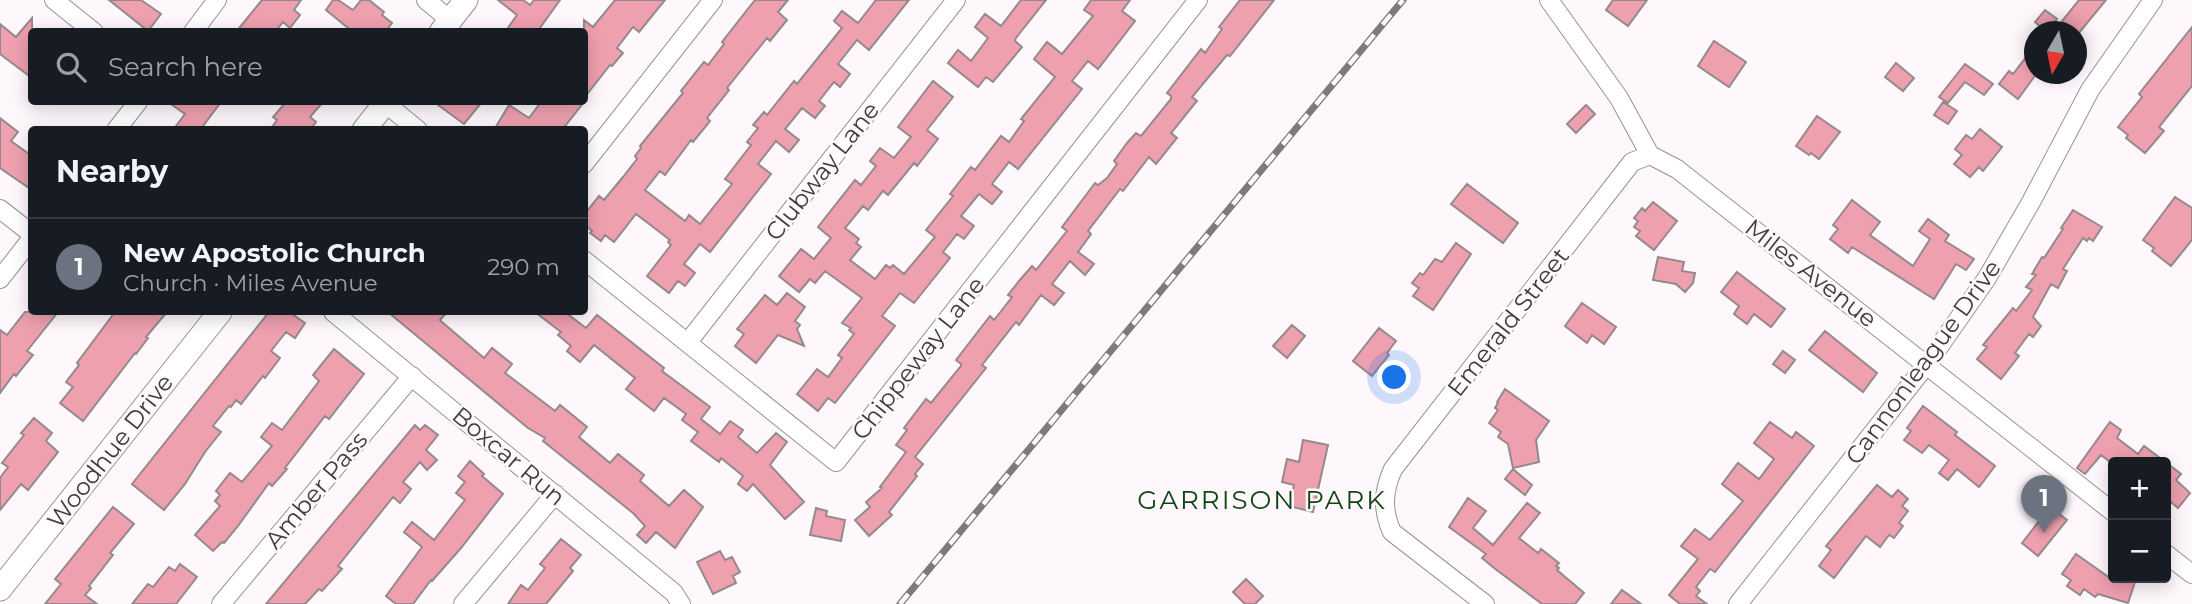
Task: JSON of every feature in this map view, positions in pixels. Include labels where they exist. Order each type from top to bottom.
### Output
[{"type":"street","points":[[54,0],[89,28]]},
{"type":"street","points":[[196,28],[218,0]]},
{"type":"street","points":[[426,0],[446,26],[466,0]]},
{"type":"street","points":[[588,159],[713,0]]},
{"type":"street","name":"Clubway Lane","points":[[688,342],[956,0]]},
{"type":"street","name":"Chippeway Lane","points":[[588,263],[836,462],[1198,0]]},
{"type":"street","points":[[1549,0],[1619,98],[1650,155]]},
{"type":"street","name":"Cannonleague Drive","points":[[1738,604],[1927,364],[2004,251],[2090,90],[2153,0]]},
{"type":"street","points":[[119,126],[136,105]]},
{"type":"street","points":[[367,126],[384,105]]},
{"type":"street","points":[[389,105],[413,126]]},
{"type":"street","name":"Miles Avenue","points":[[1650,155],[1676,169],[2108,508]]},
{"type":"street","name":"Emerald Street","points":[[1485,604],[1392,532],[1386,519],[1384,502],[1387,483],[1401,458],[1632,162],[1650,155]]},
{"type":"street","points":[[0,209],[28,233]]},
{"type":"street","points":[[0,279],[28,241]]},
{"type":"street","name":"Woodhue Drive","points":[[0,589],[218,315]]},
{"type":"street","name":"Boxcar Run","points":[[337,315],[674,593],[681,604]]},
{"type":"street","name":"Amber Pass","points":[[221,604],[412,376]]},
{"type":"street","points":[[463,604],[555,494]]},
{"type":"street","points":[[2171,558],[2192,574]]},
{"type":"building","points":[[109,0],[141,0],[161,14],[150,28],[144,28]]},
{"type":"building","points":[[262,0],[301,0],[294,10],[300,15],[290,28],[283,22],[278,28],[239,28]]},
{"type":"building","points":[[333,0],[338,0],[353,10],[361,0],[369,0],[384,12],[382,15],[392,23],[388,28],[348,28],[326,10]]},
{"type":"building","points":[[498,0],[523,0],[530,5],[534,0],[560,0],[540,28],[508,28],[517,15]]},
{"type":"building","points":[[615,0],[665,0],[639,32],[633,27],[617,48],[623,53],[588,93],[588,28],[584,28],[584,20],[593,27]]},
{"type":"building","points":[[755,0],[788,0],[778,12],[787,20],[770,41],[767,38],[727,88],[729,90],[707,118],[710,121],[693,142],[691,140],[665,175],[660,171],[645,190],[685,221],[689,215],[700,224],[732,184],[725,179],[751,145],[747,142],[758,128],[753,125],[764,112],[767,115],[794,81],[797,84],[842,28],[834,21],[842,11],[858,23],[876,0],[909,0],[869,50],[857,40],[838,64],[850,74],[840,87],[834,82],[819,101],[825,106],[815,118],[802,108],[785,129],[799,140],[789,152],[776,141],[758,164],[771,174],[710,252],[700,244],[684,264],[695,273],[685,286],[678,281],[669,293],[647,276],[671,245],[668,242],[670,240],[636,214],[614,242],[605,235],[601,241],[590,233],[592,231],[588,228],[588,210],[599,196],[604,200],[623,177],[637,159],[635,156],[640,146],[704,62],[708,65],[724,44],[722,42]]},
{"type":"building","points":[[1021,0],[1046,0],[1016,38],[1015,41],[1022,47],[993,82],[986,77],[978,87],[948,63],[958,50],[971,61],[988,38],[975,27],[985,14],[1001,26]]},
{"type":"building","points":[[1091,0],[1130,0],[1122,11],[1135,21],[1098,69],[1088,61],[1072,81],[1082,89],[1018,169],[1009,162],[992,184],[1002,192],[992,204],[979,194],[961,216],[974,226],[964,239],[957,234],[943,252],[950,258],[914,303],[900,293],[882,316],[895,326],[835,403],[828,398],[818,411],[797,394],[817,369],[828,377],[842,358],[838,355],[854,334],[849,330],[851,328],[842,323],[862,298],[825,271],[815,283],[810,279],[799,292],[779,276],[801,249],[814,259],[831,238],[818,227],[855,180],[861,185],[876,166],[870,161],[880,148],[894,158],[911,137],[898,127],[933,81],[953,97],[927,130],[938,139],[917,166],[914,163],[888,195],[883,191],[868,210],[863,206],[845,228],[859,239],[856,243],[861,247],[850,260],[875,279],[886,265],[890,268],[893,265],[904,274],[935,237],[926,230],[953,196],[950,194],[971,167],[975,170],[1001,136],[1009,142],[1024,121],[1021,119],[1055,77],[1034,59],[1047,42],[1062,54],[1093,16],[1084,10]]},
{"type":"building","points":[[1240,0],[1274,0],[1230,56],[1227,55],[1192,97],[1197,101],[1171,133],[1177,138],[1156,164],[1149,157],[1088,231],[1091,234],[1078,252],[1094,264],[1085,275],[1070,261],[1052,284],[1064,293],[1054,305],[1041,295],[1019,325],[1016,322],[982,365],[986,368],[915,457],[923,464],[889,512],[892,515],[869,536],[855,520],[870,507],[866,502],[882,488],[880,487],[906,452],[896,445],[907,430],[904,428],[926,399],[931,403],[961,366],[956,360],[990,316],[994,320],[1012,297],[1008,295],[1019,281],[1032,266],[1036,270],[1067,231],[1062,227],[1095,183],[1098,185],[1107,178],[1117,164],[1114,161],[1127,143],[1136,133],[1141,136],[1171,99],[1167,93],[1201,49],[1205,53],[1222,29],[1219,27]]},
{"type":"building","points":[[1613,0],[1647,0],[1628,26],[1606,10]]},
{"type":"building","points":[[2079,0],[2106,0],[2087,23],[2062,21]]},
{"type":"building","points":[[2045,10],[2057,19],[2055,21],[2036,21]]},
{"type":"building","points":[[32,18],[32,28],[28,28],[28,75],[0,54],[0,24],[16,37]]},
{"type":"building","points":[[2192,27],[2192,86],[2159,127],[2164,131],[2145,153],[2126,138],[2128,135],[2118,127],[2142,97],[2139,94]]},
{"type":"building","points":[[1714,41],[1746,62],[1729,87],[1698,66]]},
{"type":"building","points":[[2024,60],[2024,84],[2029,84],[2018,99],[1999,84],[2009,71],[2013,74]]},
{"type":"building","points":[[1896,63],[1914,78],[1903,91],[1885,77]]},
{"type":"building","points":[[1965,64],[1993,84],[1984,95],[1965,82],[1948,103],[1939,97]]},
{"type":"building","points":[[1943,102],[1957,111],[1948,124],[1934,115]]},
{"type":"building","points":[[172,105],[219,105],[203,126],[176,126],[185,114]]},
{"type":"building","points":[[283,105],[320,105],[310,117],[316,122],[313,126],[273,126],[277,120],[273,117]]},
{"type":"building","points":[[438,105],[480,105],[464,124]]},
{"type":"building","points":[[509,105],[529,118],[539,105],[582,105],[565,126],[496,126]]},
{"type":"building","points":[[1586,105],[1595,114],[1576,133],[1567,124]]},
{"type":"building","points":[[1817,116],[1840,132],[1819,159],[1796,146]]},
{"type":"building","points":[[0,118],[18,132],[11,141],[28,153],[28,187],[0,168]]},
{"type":"building","points":[[1980,129],[2002,147],[1983,171],[1979,167],[1970,177],[1954,164],[1962,155],[1955,149],[1966,135],[1972,139]]},
{"type":"building","points":[[1467,184],[1518,223],[1503,243],[1451,204]]},
{"type":"building","points":[[2175,197],[2192,208],[2192,240],[2171,266],[2143,240]]},
{"type":"building","points":[[1852,200],[1880,222],[1870,235],[1913,266],[1930,239],[1919,231],[1928,219],[1949,235],[1945,241],[1974,259],[1966,270],[1956,264],[1934,299],[1852,247],[1848,253],[1830,239],[1838,229],[1833,225]]},
{"type":"building","points":[[1653,202],[1677,221],[1654,250],[1636,236],[1640,231],[1634,227],[1638,221],[1634,218],[1642,208],[1645,211]]},
{"type":"building","points":[[2073,210],[2102,227],[2093,241],[2083,238],[2063,269],[2067,271],[2058,288],[2051,284],[2033,317],[2041,326],[2033,337],[2029,334],[2015,353],[2019,356],[2001,379],[1977,359],[1987,347],[1983,345],[2013,308],[2016,311],[2032,290],[2026,287],[2036,275],[2032,274]]},
{"type":"building","points":[[1456,243],[1471,254],[1433,310],[1413,296],[1419,288],[1412,283],[1420,273],[1423,275],[1435,259],[1442,262]]},
{"type":"building","points":[[1658,257],[1684,262],[1682,271],[1695,273],[1693,283],[1685,292],[1676,284],[1653,280]]},
{"type":"building","points":[[1737,272],[1785,309],[1771,327],[1754,314],[1747,324],[1734,314],[1739,306],[1721,292]]},
{"type":"building","points":[[787,293],[805,307],[795,321],[800,325],[797,329],[804,346],[778,335],[756,363],[735,346],[744,334],[737,329],[765,295],[777,305]]},
{"type":"building","points":[[1582,303],[1616,327],[1604,344],[1592,335],[1587,343],[1565,326]]},
{"type":"building","points":[[25,312],[28,312],[28,315],[56,315],[27,351],[33,355],[0,393],[0,330],[7,335]]},
{"type":"building","points":[[113,315],[164,315],[83,421],[60,403],[73,387],[66,382],[79,365],[77,363]]},
{"type":"building","points":[[267,315],[293,315],[305,323],[295,338],[286,332],[271,351],[280,358],[265,378],[263,376],[241,404],[236,400],[229,406],[213,426],[221,432],[164,510],[132,484]]},
{"type":"building","points":[[392,315],[444,315],[440,320],[484,358],[492,348],[512,364],[505,373],[555,411],[560,405],[587,427],[579,437],[610,463],[618,454],[644,475],[640,481],[669,506],[684,490],[703,507],[675,548],[656,532],[646,543],[637,535],[645,526],[633,513],[543,441],[545,438],[528,428]]},
{"type":"building","points":[[539,315],[569,315],[586,328],[597,315],[664,368],[662,371],[710,407],[701,419],[720,434],[730,421],[743,430],[738,437],[757,453],[776,433],[787,442],[770,465],[804,502],[785,519],[753,484],[747,491],[738,484],[743,476],[721,458],[719,462],[691,441],[698,432],[682,420],[686,414],[664,398],[654,411],[626,389],[635,378],[594,345],[580,362],[567,351],[571,346],[558,335],[561,332]]},
{"type":"building","points":[[1292,325],[1305,336],[1287,358],[1273,346]]},
{"type":"building","points":[[1379,328],[1396,341],[1387,353],[1389,355],[1372,376],[1353,361]]},
{"type":"building","points":[[1825,331],[1877,373],[1863,392],[1809,350]]},
{"type":"building","points":[[334,349],[364,374],[329,419],[325,416],[285,468],[287,469],[272,486],[269,483],[224,543],[213,551],[195,535],[220,506],[215,501],[220,495],[216,491],[230,473],[242,482],[272,446],[261,437],[272,423],[282,430],[319,381],[313,375]]},
{"type":"building","points":[[1783,351],[1795,360],[1785,373],[1773,364]]},
{"type":"building","points":[[1505,389],[1549,421],[1536,440],[1539,462],[1513,468],[1508,444],[1498,437],[1501,432],[1489,423],[1498,410],[1495,408],[1497,402]]},
{"type":"building","points":[[1923,406],[1995,466],[1979,487],[1957,469],[1948,480],[1939,473],[1949,460],[1929,445],[1922,453],[1904,440],[1911,431],[1907,428]]},
{"type":"building","points":[[34,418],[52,433],[46,441],[58,452],[28,490],[21,484],[0,510],[0,478],[8,467],[2,463]]},
{"type":"building","points":[[1770,422],[1792,438],[1796,432],[1814,446],[1715,572],[1710,569],[1696,587],[1700,591],[1696,596],[1707,604],[1680,604],[1669,595],[1698,559],[1681,546],[1695,529],[1710,540],[1743,501],[1722,484],[1738,463],[1759,479],[1774,459],[1754,443]]},
{"type":"building","points":[[2110,422],[2121,430],[2117,438],[2138,454],[2144,446],[2158,457],[2108,457],[2108,460],[2101,455],[2085,474],[2077,468]]},
{"type":"building","points":[[415,425],[420,430],[425,425],[438,435],[426,450],[437,460],[427,470],[420,462],[403,482],[411,489],[400,503],[393,497],[338,566],[342,569],[322,591],[319,589],[305,604],[266,604]]},
{"type":"building","points":[[1303,440],[1328,445],[1313,512],[1289,506],[1294,485],[1282,482],[1287,459],[1299,462]]},
{"type":"building","points":[[470,461],[484,474],[482,476],[503,494],[413,604],[396,604],[386,596],[422,547],[404,532],[412,522],[434,540],[465,500],[456,493],[465,482],[458,476]]},
{"type":"building","points":[[2171,467],[2181,474],[2176,480],[2190,493],[2178,508],[2171,502]]},
{"type":"building","points":[[1513,469],[1532,485],[1525,495],[1505,479]]},
{"type":"building","points":[[1877,485],[1892,497],[1898,490],[1908,499],[1902,506],[1908,511],[1899,523],[1903,526],[1894,538],[1889,535],[1880,547],[1866,536],[1834,578],[1819,566],[1831,550],[1826,546]]},
{"type":"building","points":[[1468,498],[1486,511],[1473,528],[1493,545],[1527,503],[1540,513],[1519,538],[1538,553],[1541,549],[1559,563],[1557,570],[1584,593],[1575,604],[1542,604],[1494,568],[1482,558],[1486,554],[1449,527]]},
{"type":"building","points":[[113,507],[134,524],[110,553],[113,555],[89,586],[91,588],[85,595],[97,604],[45,604],[61,584],[55,579]]},
{"type":"building","points":[[2050,507],[2067,520],[2038,556],[2022,543]]},
{"type":"building","points":[[816,508],[827,511],[826,516],[845,520],[841,541],[810,535]]},
{"type":"building","points":[[561,539],[581,555],[570,568],[573,571],[546,604],[508,604],[521,585],[528,590],[545,568],[540,564]]},
{"type":"building","points":[[720,551],[725,560],[732,557],[740,572],[733,576],[736,583],[713,594],[697,562]]},
{"type":"building","points":[[2076,554],[2108,577],[2108,583],[2135,583],[2128,603],[2098,594],[2095,597],[2084,589],[2080,595],[2067,586],[2071,580],[2062,574]]},
{"type":"building","points":[[180,564],[197,577],[176,604],[132,604],[148,584],[153,587],[169,567],[175,571]]},
{"type":"building","points":[[1246,579],[1263,596],[1255,604],[1245,604],[1233,592]]},
{"type":"building","points":[[1622,590],[1641,604],[1611,604]]},
{"type":"railway","points":[[900,604],[1403,0]]},
{"type":"place","name":"New Apostolic Church","points":[[2044,533]]},
{"type":"district","name":"GARRISON PARK","points":[[1262,500]]}]
